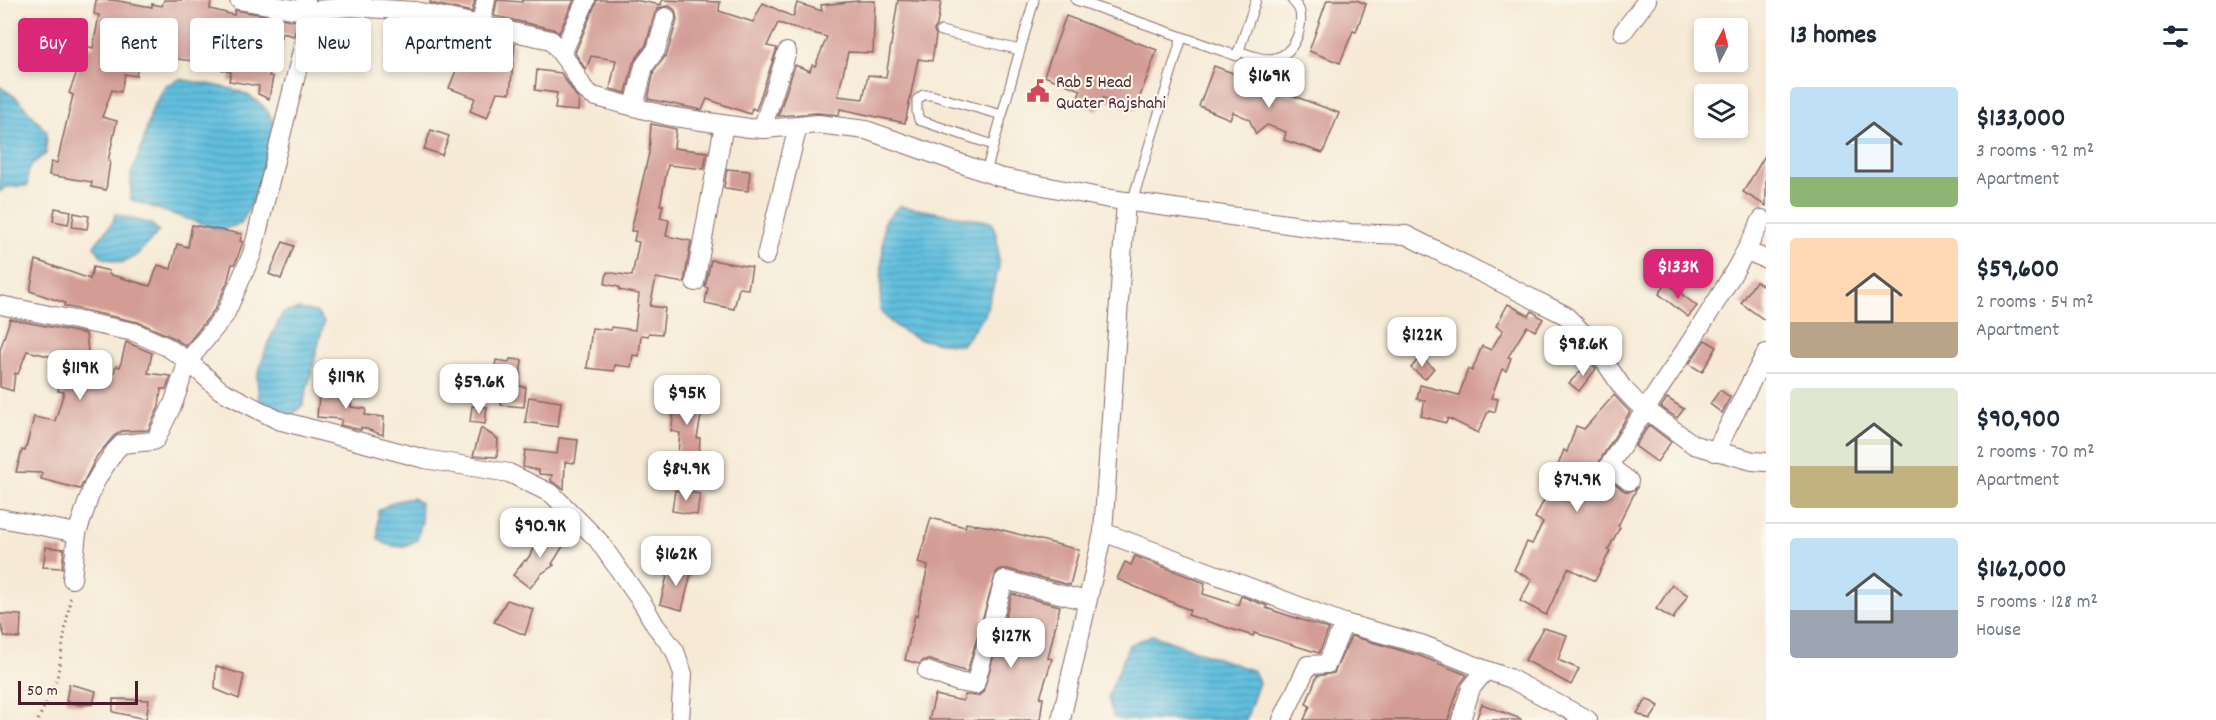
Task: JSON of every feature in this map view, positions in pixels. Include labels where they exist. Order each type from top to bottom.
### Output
[{"type":"street","points":[[239,0],[415,11],[451,18]]},
{"type":"street","points":[[482,18],[486,0]]},
{"type":"street","points":[[562,54],[586,0]]},
{"type":"street","points":[[1623,32],[1647,0]]},
{"type":"street","points":[[72,579],[77,533],[93,486],[122,444],[156,439],[173,404],[188,360],[225,315],[252,254],[311,14],[306,5]]},
{"type":"street","points":[[634,107],[644,66],[656,50],[666,17]]},
{"type":"street","points":[[513,31],[550,40],[562,54],[584,89],[592,96],[668,116],[762,129],[818,124],[866,130],[999,177],[1129,202],[1350,233],[1406,235],[1564,315],[1590,340],[1622,387],[1645,408],[1694,445],[1753,461],[1766,462]]},
{"type":"street","points":[[762,129],[787,52]]},
{"type":"street","points":[[694,282],[724,125]]},
{"type":"street","points":[[766,256],[798,126]]},
{"type":"street","points":[[1061,720],[1103,532],[1129,202]]},
{"type":"street","points":[[1629,481],[1609,466],[1719,297],[1762,219]]},
{"type":"street","points":[[1746,251],[1766,259]]},
{"type":"street","points":[[0,305],[134,332],[167,347],[188,360],[220,390],[278,420],[425,459],[509,473],[552,494],[598,540],[675,651],[683,674],[680,720]]},
{"type":"street","points":[[1715,452],[1766,352]]},
{"type":"street","points":[[0,518],[77,533]]},
{"type":"street","points":[[1103,532],[1344,623],[1424,645],[1509,678],[1588,720]]},
{"type":"street","points":[[927,670],[958,682],[975,685],[1004,580],[1087,601]]},
{"type":"street","points":[[1282,720],[1308,665],[1327,664],[1344,623]]},
{"type":"street","points":[[1461,720],[1471,688],[1486,670]]},
{"type":"lane","points":[[986,172],[1034,0]]},
{"type":"lane","points":[[1076,0],[1237,56],[1256,0]]},
{"type":"lane","points":[[1238,51],[1257,57],[1275,58],[1288,52],[1298,35],[1300,24],[1300,10],[1292,0]]},
{"type":"lane","points":[[941,31],[1020,50]]},
{"type":"lane","points":[[1129,202],[1182,37]]},
{"type":"lane","points":[[993,145],[919,120],[916,112],[917,100],[923,95],[931,95],[1002,115]]},
{"type":"path","points":[[38,720],[57,679],[72,579]]},
{"type":"water","points":[[180,79],[225,87],[243,93],[263,106],[270,115],[274,131],[273,144],[258,188],[241,224],[220,230],[131,200],[131,175],[152,109],[166,85]]},
{"type":"water","points":[[0,87],[17,98],[47,132],[46,154],[29,170],[28,186],[5,187],[0,192]]},
{"type":"water","points":[[899,206],[992,222],[997,237],[999,267],[985,315],[962,345],[926,341],[907,334],[880,311],[884,222]]},
{"type":"water","points":[[115,214],[151,224],[159,231],[136,256],[122,263],[102,257],[94,246],[113,222]]},
{"type":"water","points":[[299,309],[316,312],[324,322],[303,405],[289,417],[259,402],[257,377],[268,343],[283,313]]},
{"type":"water","points":[[412,498],[420,503],[422,521],[417,540],[397,547],[378,539],[378,511],[393,502]]},
{"type":"water","points":[[1152,635],[1254,671],[1259,682],[1246,720],[1123,720],[1113,717],[1108,697],[1129,645]]},
{"type":"building","points":[[96,0],[113,0],[152,7],[152,4],[162,6],[164,0],[211,0],[210,9],[234,15],[235,10],[281,18],[190,18],[190,61],[178,59],[178,18],[100,18],[100,72],[137,72],[136,76],[125,74],[121,92],[112,90],[102,117],[117,121],[108,161],[110,161],[106,190],[91,187],[92,182],[49,175],[51,162],[57,163],[73,95],[69,93],[77,72],[88,72],[88,47],[93,48],[99,15],[94,14]]},
{"type":"building","points":[[431,0],[475,0],[472,12],[430,3]]},
{"type":"building","points":[[497,0],[522,2],[522,0],[574,0],[559,33],[553,29],[513,20],[513,18],[494,16]]},
{"type":"building","points":[[597,0],[634,0],[661,5],[662,0],[720,2],[719,11],[753,22],[763,3],[793,17],[797,3],[822,11],[821,5],[875,1],[873,53],[848,52],[838,96],[863,99],[868,75],[886,77],[898,0],[941,2],[934,30],[936,35],[932,61],[918,59],[905,123],[840,109],[839,115],[817,113],[778,116],[795,65],[810,71],[812,65],[815,66],[827,37],[778,23],[767,46],[777,48],[756,110],[752,108],[750,114],[707,99],[702,110],[648,99],[654,71],[667,54],[677,20],[675,10],[669,6],[659,8],[655,13],[646,45],[633,63],[626,93],[610,89],[616,60],[591,56],[586,70],[575,53]]},
{"type":"building","points":[[1327,0],[1356,0],[1366,4],[1356,32],[1353,31],[1340,63],[1309,51]]},
{"type":"building","points":[[1066,16],[1157,50],[1135,110],[1103,98],[1098,111],[1076,102],[1081,90],[1044,76]]},
{"type":"building","points":[[284,19],[296,21],[294,36],[284,34]]},
{"type":"building","points":[[1214,66],[1339,113],[1323,153],[1284,140],[1286,132],[1267,125],[1256,134],[1249,119],[1233,112],[1230,119],[1199,106]]},
{"type":"building","points":[[537,70],[561,73],[579,100],[578,111],[555,109],[557,93],[535,90]]},
{"type":"building","points":[[231,72],[270,72],[269,76],[273,77],[269,99],[258,94],[259,86],[229,81]]},
{"type":"building","points":[[455,72],[512,72],[510,93],[497,92],[487,118],[470,111],[475,98],[449,88]]},
{"type":"building","points":[[651,124],[676,129],[674,148],[707,152],[704,169],[668,165],[660,205],[663,205],[660,218],[669,220],[666,236],[691,241],[684,283],[656,278],[650,306],[665,308],[662,334],[641,335],[639,356],[633,355],[631,367],[615,365],[614,371],[587,368],[592,328],[611,330],[611,327],[635,330],[639,294],[619,290],[619,287],[605,284],[607,272],[632,276],[639,242],[634,241],[636,231],[631,231],[649,153]]},
{"type":"building","points":[[431,130],[449,136],[442,155],[424,149]]},
{"type":"building","points":[[1766,154],[1766,206],[1743,192]]},
{"type":"building","points":[[727,169],[750,171],[748,191],[724,188]]},
{"type":"building","points":[[55,208],[71,211],[68,224],[53,221]]},
{"type":"building","points":[[74,213],[89,216],[87,229],[72,227]]},
{"type":"building","points":[[192,225],[242,234],[240,241],[243,242],[215,309],[186,346],[138,322],[64,306],[65,303],[30,291],[36,260],[90,279],[93,267],[109,271],[108,274],[150,286],[158,265],[171,269],[177,244],[188,247]]},
{"type":"building","points":[[283,242],[294,246],[281,279],[269,274]]},
{"type":"building","points":[[1658,259],[1673,269],[1659,281],[1648,268]]},
{"type":"building","points":[[711,260],[752,267],[748,289],[739,288],[734,309],[705,303],[708,288],[705,287]]},
{"type":"building","points":[[1756,281],[1766,288],[1766,321],[1741,303]]},
{"type":"building","points":[[1667,283],[1697,306],[1688,317],[1659,294]]},
{"type":"building","points":[[1508,304],[1529,316],[1532,311],[1543,319],[1535,331],[1527,326],[1508,357],[1511,358],[1506,371],[1502,369],[1491,398],[1498,399],[1495,412],[1489,410],[1478,433],[1448,418],[1446,423],[1421,416],[1425,401],[1417,399],[1420,385],[1459,395],[1468,369],[1472,371],[1482,346],[1491,350],[1503,330],[1496,326]]},
{"type":"building","points":[[10,319],[86,334],[91,379],[112,380],[116,366],[120,367],[126,342],[152,353],[148,373],[171,376],[166,389],[161,389],[159,407],[148,430],[122,431],[114,436],[97,456],[80,489],[41,479],[42,473],[16,472],[22,450],[25,451],[34,417],[55,421],[64,392],[58,391],[66,360],[27,351],[18,374],[15,373],[13,391],[0,387],[0,350]]},
{"type":"building","points":[[1408,331],[1420,333],[1416,350],[1404,348]]},
{"type":"building","points":[[1705,340],[1717,347],[1702,372],[1689,364]]},
{"type":"building","points":[[1420,357],[1434,368],[1425,379],[1411,368]]},
{"type":"building","points":[[510,359],[522,360],[519,386],[526,387],[524,407],[501,405],[504,374],[494,373],[496,360],[509,362]]},
{"type":"building","points":[[1591,361],[1596,369],[1579,391],[1569,383]]},
{"type":"building","points":[[320,385],[353,389],[351,407],[366,409],[365,415],[384,417],[383,435],[361,427],[361,430],[340,425],[342,420],[340,419],[317,417]]},
{"type":"building","points":[[1720,390],[1730,397],[1722,413],[1710,404]]},
{"type":"building","points":[[1614,395],[1630,412],[1600,460],[1599,470],[1623,490],[1628,492],[1637,488],[1595,581],[1568,568],[1546,615],[1520,601],[1532,579],[1514,570],[1527,542],[1532,544],[1543,522],[1535,518],[1545,498],[1548,499],[1568,475],[1556,470],[1564,450],[1567,452],[1576,426],[1584,429]]},
{"type":"building","points":[[529,397],[561,402],[558,427],[525,422]]},
{"type":"building","points":[[1667,398],[1684,409],[1677,418],[1661,407]]},
{"type":"building","points":[[676,400],[703,405],[697,438],[700,438],[699,454],[678,452],[680,433],[671,431]]},
{"type":"building","points":[[472,406],[487,407],[485,424],[470,422]]},
{"type":"building","points":[[1649,425],[1671,442],[1657,462],[1635,446]]},
{"type":"building","points":[[481,428],[498,439],[497,457],[473,456]]},
{"type":"building","points":[[559,438],[578,440],[575,463],[565,462],[564,489],[551,481],[552,475],[539,474],[539,470],[523,467],[525,450],[557,454]]},
{"type":"building","points":[[675,490],[700,494],[697,515],[672,511]]},
{"type":"building","points":[[931,518],[965,527],[966,523],[991,527],[1079,550],[1070,585],[1007,569],[1000,569],[996,573],[967,672],[930,660],[924,660],[919,664],[905,660],[928,566],[918,563]]},
{"type":"building","points":[[547,530],[565,543],[552,564],[554,565],[541,574],[530,588],[513,575],[526,561]]},
{"type":"building","points":[[46,547],[64,549],[62,568],[43,567]]},
{"type":"building","points":[[1135,556],[1205,583],[1203,594],[1238,605],[1241,596],[1267,606],[1266,608],[1329,629],[1319,653],[1254,633],[1253,636],[1188,615],[1190,610],[1117,579],[1125,562],[1131,565]]},
{"type":"building","points":[[670,564],[692,570],[682,610],[660,604]]},
{"type":"building","points":[[1672,585],[1688,595],[1673,619],[1656,609]]},
{"type":"building","points":[[1012,594],[1060,606],[1048,658],[1052,659],[1040,698],[1043,698],[1040,720],[929,720],[935,695],[963,701],[965,695],[978,696],[983,692]]},
{"type":"building","points":[[507,600],[533,609],[525,635],[494,622]]},
{"type":"building","points":[[0,614],[21,615],[20,638],[5,637],[0,623]]},
{"type":"building","points":[[1543,628],[1567,635],[1558,660],[1579,669],[1571,685],[1525,660]]},
{"type":"building","points":[[1351,636],[1420,656],[1467,675],[1460,684],[1448,720],[1304,720],[1310,706],[1306,704],[1317,676],[1334,673]]},
{"type":"building","points":[[216,666],[244,675],[239,699],[215,689]]},
{"type":"building","points":[[69,684],[96,691],[93,704],[80,705],[66,701]]},
{"type":"building","points":[[113,699],[149,700],[146,719],[113,712]]},
{"type":"building","points":[[1647,699],[1659,706],[1650,720],[1637,713]]},
{"type":"building","points":[[1482,704],[1521,719],[1521,720],[1476,720]]},
{"type":"place","name":"Rab 5 Head Quater Rajshahi","points":[[1038,91]]}]
